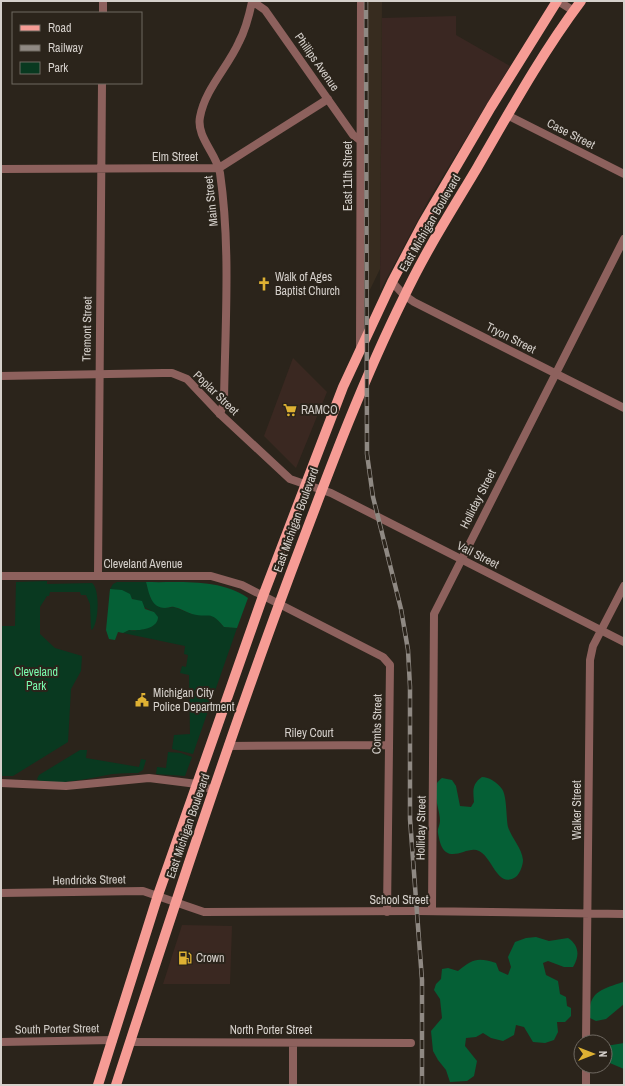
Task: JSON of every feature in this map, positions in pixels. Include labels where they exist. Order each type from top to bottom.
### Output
[{"type":"main road","name":"East Michigan Boulevard","points":[[98,1085],[158,895],[263,596],[338,401],[392,282],[423,223],[491,108],[558,1]]},
{"type":"main road","name":"East Michigan Boulevard","points":[[116,1085],[228,746],[278,605],[352,410],[404,295],[507,115],[581,1]]},
{"type":"street","points":[[103,1],[103,12]]},
{"type":"street","name":"East 11th Street","points":[[360,351],[361,1]]},
{"type":"street","points":[[558,1],[574,11]]},
{"type":"street","name":"Phillips Avenue","points":[[252,2],[265,10],[353,136],[360,140]]},
{"type":"street","name":"Main Street","points":[[220,414],[224,402],[226,232],[219,168],[202,133],[200,119],[204,104],[239,42],[248,20],[252,2]]},
{"type":"street","name":"Tremont Street","points":[[98,576],[102,84]]},
{"type":"street","points":[[219,168],[328,99]]},
{"type":"street","name":"Case Street","points":[[507,115],[624,174]]},
{"type":"street","name":"Elm Street","points":[[1,169],[219,168]]},
{"type":"street","name":"Holliday Street","points":[[432,911],[434,614],[460,560],[624,239]]},
{"type":"street","name":"Tryon Street","points":[[392,282],[404,295],[624,408]]},
{"type":"street","name":"Poplar Street","points":[[1,376],[172,373],[186,379],[220,414],[290,479],[321,489]]},
{"type":"street","name":"Vail Street","points":[[321,489],[624,642]]},
{"type":"street","name":"Cleveland Avenue","points":[[1,576],[211,576],[242,585],[278,605]]},
{"type":"street","name":"Walker Street","points":[[586,1034],[590,660],[592,646],[624,586]]},
{"type":"street","name":"Combs Street","points":[[278,605],[383,657],[390,666],[387,912]]},
{"type":"street","name":"Riley Court","points":[[228,746],[389,745]]},
{"type":"street","points":[[1,783],[66,786],[149,778],[197,784],[213,790]]},
{"type":"street","name":"Hendricks Street","points":[[1,893],[143,891],[176,902]]},
{"type":"street","name":"School Street","points":[[176,902],[204,912],[432,911],[624,914]]},
{"type":"street","name":"South Porter Street","points":[[1,1042],[113,1040]]},
{"type":"street","name":"North Porter Street","points":[[130,1042],[411,1043]]},
{"type":"street","points":[[293,1043],[293,1085]]},
{"type":"street","points":[[586,1074],[586,1085]]},
{"type":"shaded area","points":[[362,1],[382,1],[380,269],[362,306]]},
{"type":"shaded area","points":[[456,16],[456,35],[510,66],[429,199],[380,291],[382,18]]},
{"type":"shaded area","points":[[293,358],[327,392],[296,468],[264,436]]},
{"type":"shaded area","points":[[182,925],[232,926],[230,984],[163,984]]},
{"type":"green space","name":"Cleveland Park","points":[[47,581],[47,584],[92,583],[95,586],[97,598],[98,606],[96,620],[92,630],[90,604],[86,595],[81,595],[80,592],[50,592],[49,596],[47,596],[40,607],[40,634],[55,648],[82,656],[81,671],[71,689],[68,742],[13,776],[1,776],[1,626],[15,626],[16,582]]},
{"type":"green space","points":[[117,582],[146,582],[151,599],[164,608],[174,607],[192,614],[209,614],[215,617],[224,627],[237,628],[193,754],[172,749],[174,735],[190,734],[189,675],[180,673],[182,666],[186,667],[188,655],[184,654],[185,646],[123,633],[129,630],[135,631],[154,612],[142,606],[123,592],[110,589],[113,584]]},
{"type":"green space","points":[[146,582],[186,582],[212,584],[225,587],[248,598],[237,628],[224,627],[212,616],[192,614],[173,607],[160,607],[151,599]]},
{"type":"green space","points":[[110,589],[122,590],[130,594],[132,599],[142,601],[145,609],[154,612],[158,617],[155,624],[151,627],[143,629],[129,630],[123,633],[118,632],[115,640],[109,639],[106,630]]},
{"type":"green space","points":[[80,750],[87,750],[86,758],[139,767],[141,759],[146,760],[143,770],[138,773],[113,774],[50,783],[42,782],[37,779],[39,775]]},
{"type":"green space","points":[[168,752],[181,753],[192,757],[185,776],[156,774],[157,767],[166,768]]},
{"type":"green space","points":[[482,777],[495,782],[504,792],[508,827],[521,851],[523,860],[518,875],[508,880],[499,875],[484,854],[479,851],[471,850],[450,854],[444,851],[440,844],[438,832],[440,817],[436,796],[436,786],[438,782],[442,778],[452,780],[456,786],[460,806],[471,807],[474,802],[473,791],[476,782]]},
{"type":"green space","points":[[536,937],[549,941],[568,938],[576,947],[577,959],[573,967],[564,967],[548,961],[543,963],[546,975],[558,981],[560,994],[566,997],[567,1006],[571,1008],[571,1016],[565,1022],[557,1022],[558,1032],[554,1040],[545,1043],[533,1042],[524,1027],[516,1025],[514,1035],[503,1041],[491,1038],[483,1033],[476,1037],[466,1038],[465,1046],[477,1061],[474,1076],[467,1081],[450,1082],[446,1070],[433,1051],[431,1031],[442,1018],[440,999],[434,990],[436,984],[441,979],[442,969],[448,968],[458,971],[476,960],[484,960],[496,963],[499,971],[508,975],[511,967],[508,957],[515,942],[526,938]]},
{"type":"green space","points":[[624,974],[624,1004],[606,1019],[596,1021],[590,1018],[591,1002],[594,997],[603,990],[623,982]]},
{"type":"green space","points":[[624,1043],[624,1069],[613,1064],[613,1045]]},
{"type":"railway","points":[[366,1],[367,454],[373,497],[401,609],[408,650],[410,687],[410,819],[422,980],[422,1085]]},
{"type":"place","name":"Walk of Ages Baptist Church","points":[[264,284]]},
{"type":"place","name":"RAMCO","points":[[290,410]]},
{"type":"place","name":"Michigan City Police Department","points":[[142,700]]},
{"type":"place","name":"Crown","points":[[185,958]]}]
